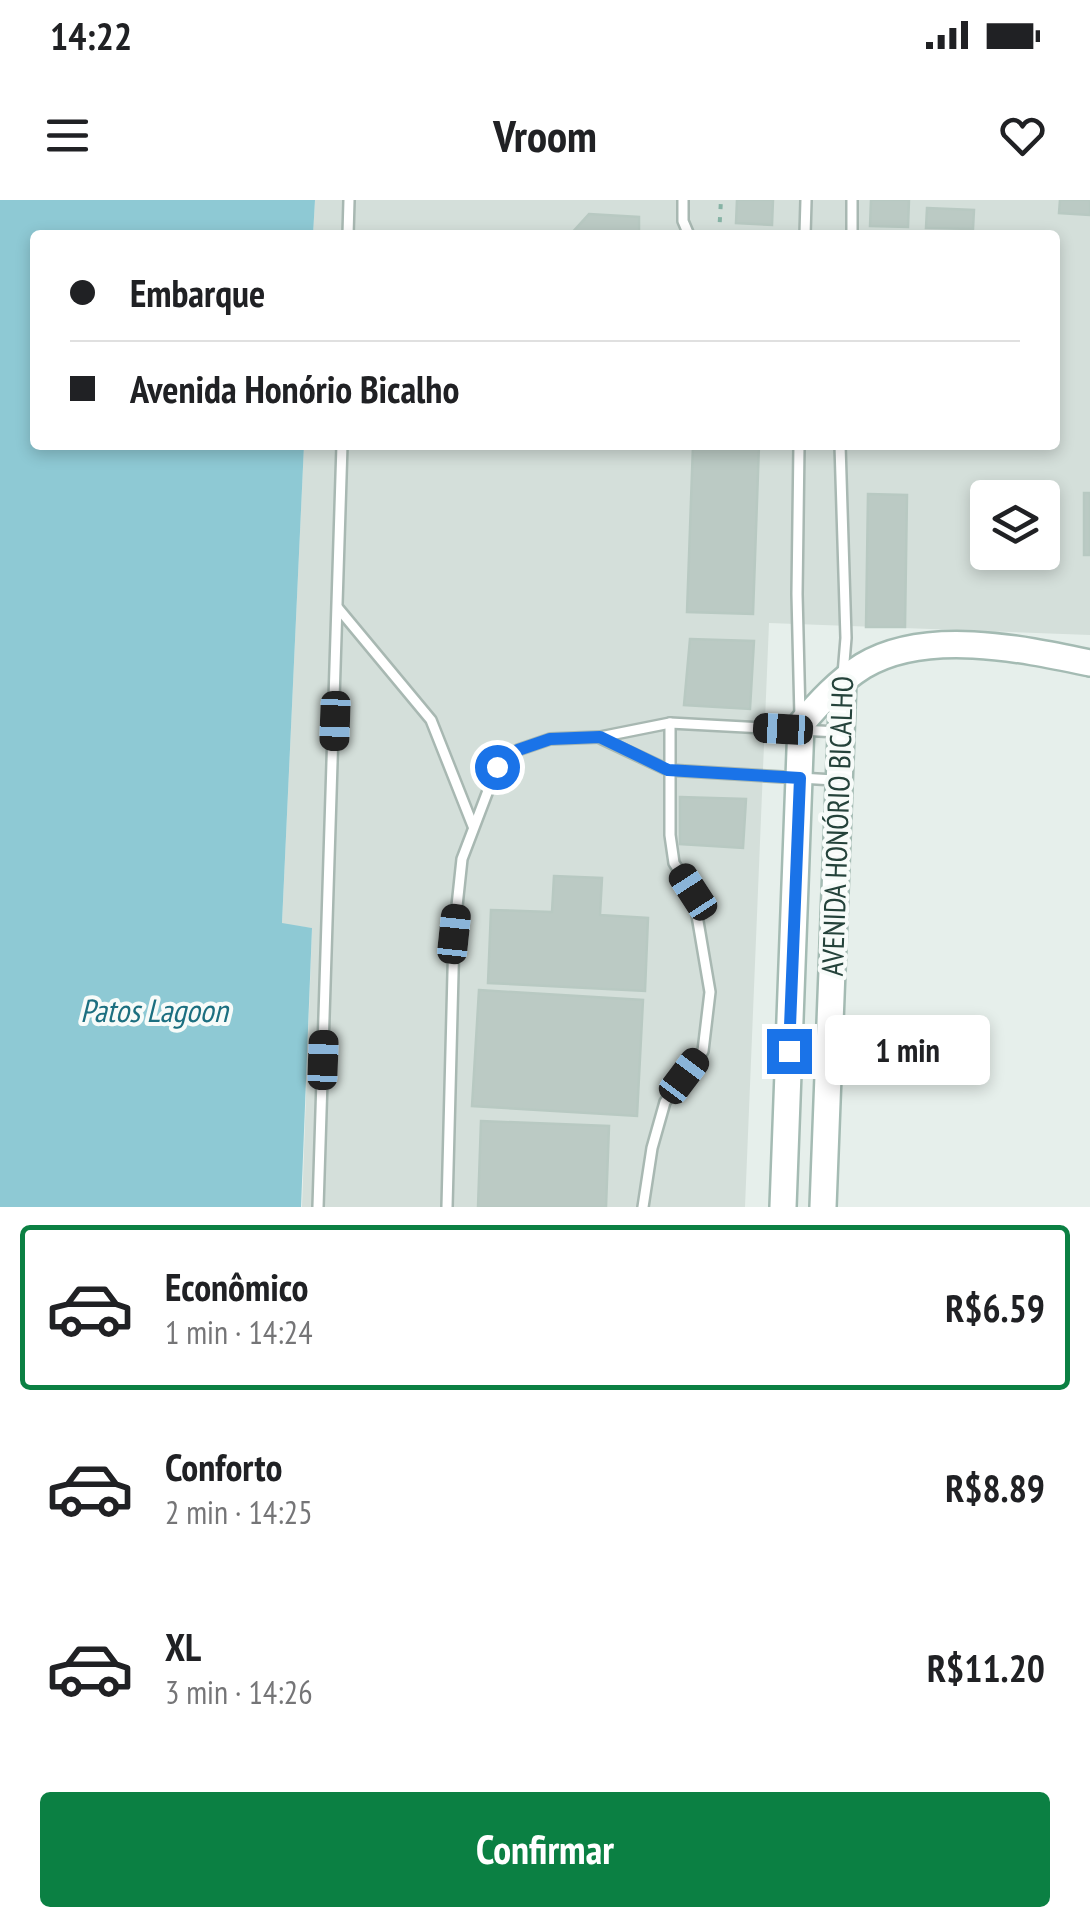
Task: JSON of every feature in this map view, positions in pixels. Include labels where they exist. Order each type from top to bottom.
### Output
[{"type":"main road","points":[[800,727],[843,682],[875,660],[907,650],[965,644],[1028,650],[1090,663]]},
{"type":"main road","name":"AVENIDA HONÓRIO BICALHO","points":[[823,1207],[843,682]]},
{"type":"main road","name":"AVENIDA HONÓRIO BICALHO","points":[[783,1207],[800,727]]},
{"type":"lane","points":[[348,200],[348,230]]},
{"type":"lane","points":[[684,200],[687,230]]},
{"type":"lane","points":[[805,230],[806,200]]},
{"type":"lane","points":[[852,200],[852,230]]},
{"type":"lane","points":[[318,1207],[342,450]]},
{"type":"lane","name":"AVENIDA HONÓRIO BICALHO","points":[[799,450],[796,594],[800,727]]},
{"type":"lane","name":"AVENIDA HONÓRIO BICALHO","points":[[840,450],[846,638],[843,682]]},
{"type":"lane","points":[[338,608],[431,720],[473,826]]},
{"type":"lane","points":[[643,1207],[664,1102],[703,1051],[710,992],[693,892],[674,863],[668,770],[670,724]]},
{"type":"lane","points":[[447,1207],[454,934],[462,859],[497,767],[518,750],[550,739],[600,737],[670,724],[800,727],[842,732]]},
{"type":"lane","points":[[600,737],[668,770],[840,780]]},
{"type":"path","points":[[719,230],[721,200]]},
{"type":"shaded area","points":[[315,200],[1090,200],[1090,635],[769,623],[745,1207],[302,1207],[312,928],[282,924],[304,450],[1060,450],[1060,230],[313,230]]},
{"type":"water","name":"Patos Lagoon","points":[[0,200],[315,200],[313,230],[30,230],[30,450],[304,450],[282,923],[312,928],[301,1207],[0,1207]]},
{"type":"building","points":[[737,200],[773,200],[772,225],[736,223]]},
{"type":"building","points":[[871,200],[909,200],[908,227],[870,226]]},
{"type":"building","points":[[1060,200],[1090,200],[1090,215],[1059,213]]},
{"type":"building","points":[[927,208],[974,210],[973,229],[926,228]]},
{"type":"building","points":[[589,214],[639,217],[639,230],[575,230]]},
{"type":"building","points":[[693,450],[759,450],[753,614],[687,612]]},
{"type":"building","points":[[1084,493],[1090,493],[1090,555],[1084,555]]},
{"type":"building","points":[[868,494],[907,495],[905,627],[866,627]]},
{"type":"building","points":[[690,639],[754,641],[750,709],[684,705]]},
{"type":"building","points":[[680,797],[746,799],[743,848],[680,844]]},
{"type":"building","points":[[554,876],[602,878],[600,915],[648,918],[645,991],[488,983],[491,910],[552,912]]},
{"type":"building","points":[[479,990],[643,1000],[637,1116],[472,1106]]},
{"type":"building","points":[[481,1121],[609,1126],[606,1207],[478,1207]]},
{"type":"route","points":[[497,767],[518,750],[550,739],[600,737],[668,770],[800,778],[789,1051]]}]
